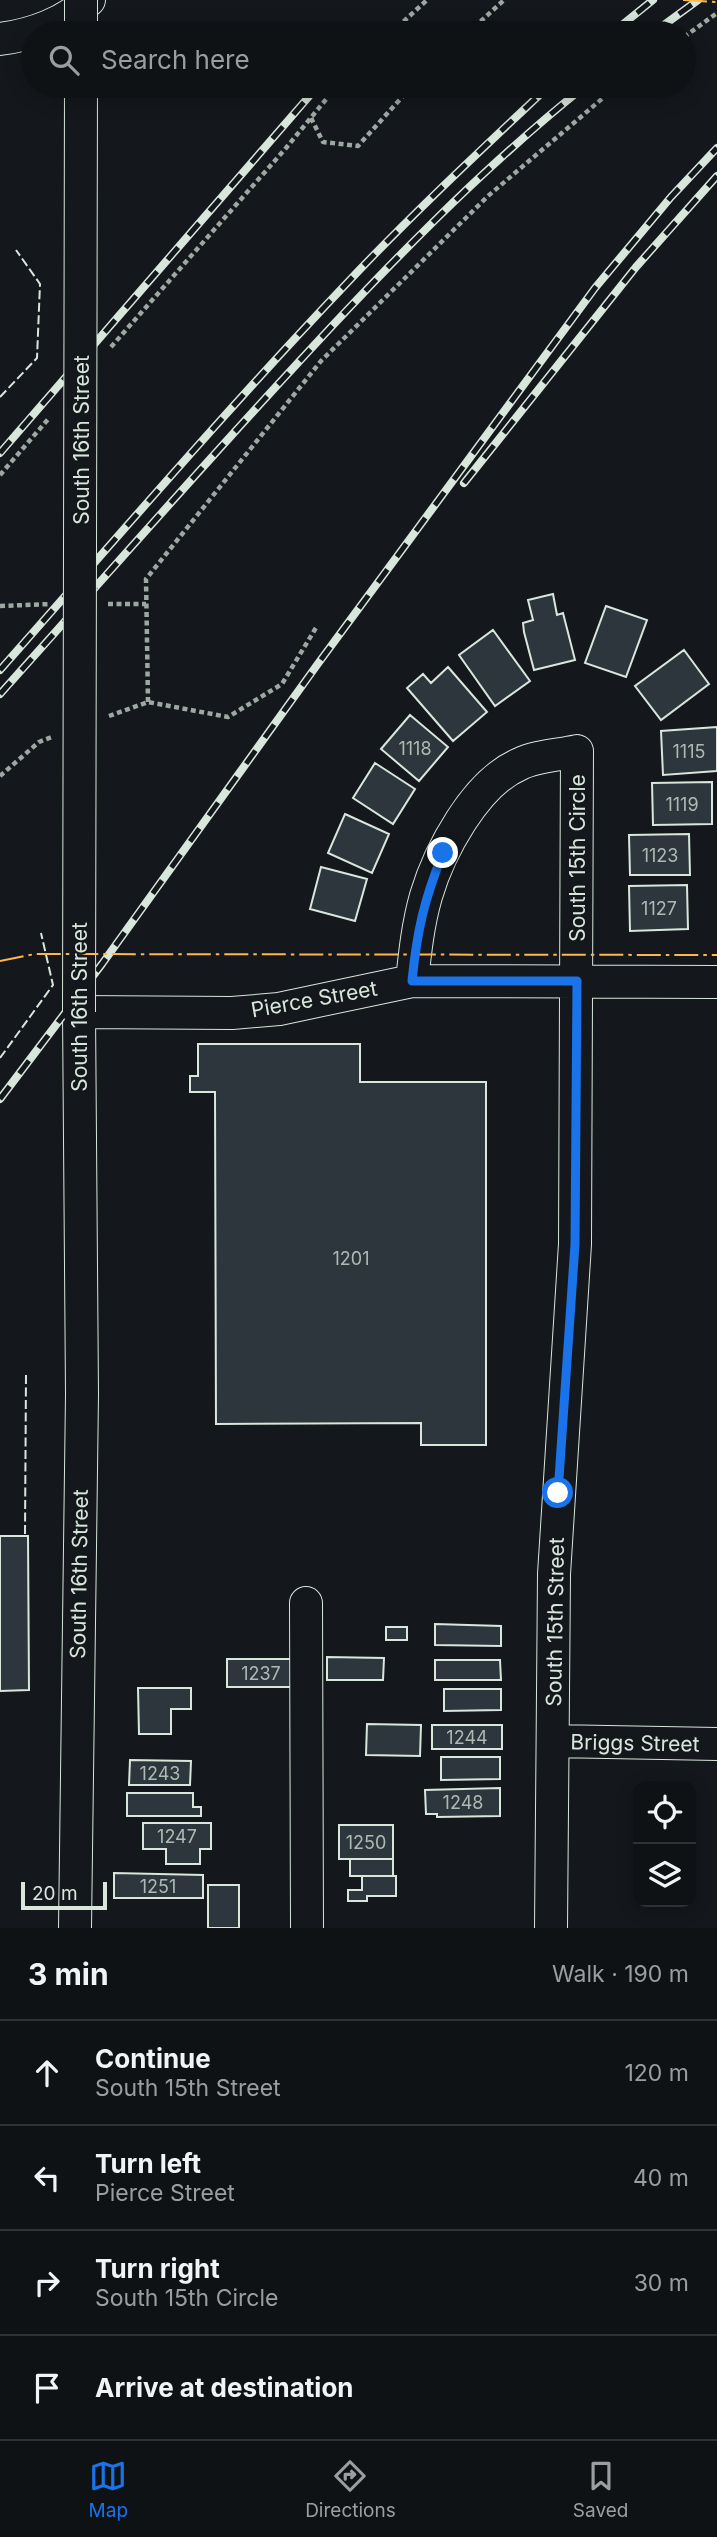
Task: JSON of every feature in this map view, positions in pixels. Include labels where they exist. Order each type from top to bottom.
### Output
[{"type":"street","points":[[81,0],[81,21]]},
{"type":"street","points":[[57,21],[78,11],[89,0]]},
{"type":"street","points":[[0,38],[21,36]]},
{"type":"street","name":"South 16th Street","points":[[75,1928],[82,1394],[79,1012],[81,98]]},
{"type":"street","name":"South 15th Circle","points":[[412,981],[416,940],[426,895],[443,853],[470,808],[492,782],[520,763],[577,751],[577,981]]},
{"type":"street","name":"Pierce Street","points":[[79,1012],[232,1013],[279,1009],[412,981],[717,982]]},
{"type":"street","name":"South 15th Street","points":[[551,1928],[557,1506],[575,1244],[577,981]]},
{"type":"street","points":[[306,1603],[307,1928]]},
{"type":"street","name":"Briggs Street","points":[[553,1741],[717,1744]]},
{"type":"path","points":[[404,21],[427,0]]},
{"type":"path","points":[[481,21],[504,0]]},
{"type":"path","points":[[696,28],[717,13]]},
{"type":"path","points":[[107,352],[327,98]]},
{"type":"path","points":[[311,118],[323,142],[358,146],[401,98]]},
{"type":"path","points":[[148,702],[146,579],[321,361],[488,197],[603,98]]},
{"type":"path","points":[[0,475],[53,413]]},
{"type":"path","points":[[100,720],[148,702],[228,717],[282,684],[317,626]]},
{"type":"path","points":[[0,776],[39,742],[64,733]]},
{"type":"building","points":[[553,594],[557,615],[563,613],[575,660],[534,670],[523,623],[533,620],[528,600]]},
{"type":"building","points":[[606,606],[647,620],[626,677],[585,663]]},
{"type":"building","points":[[493,630],[530,681],[495,706],[459,655]]},
{"type":"building","points":[[684,650],[709,684],[661,720],[635,686]]},
{"type":"building","points":[[448,667],[487,712],[453,741],[407,688],[423,674],[431,683]]},
{"type":"building","points":[[410,715],[448,747],[419,781],[381,749]]},
{"type":"building","points":[[717,727],[717,771],[663,775],[661,731]]},
{"type":"building","points":[[375,763],[415,789],[393,824],[353,798]]},
{"type":"building","points":[[712,782],[712,824],[653,825],[652,783]]},
{"type":"building","points":[[345,814],[389,834],[372,873],[328,853]]},
{"type":"building","points":[[689,834],[690,875],[630,875],[629,835]]},
{"type":"building","points":[[321,867],[367,879],[355,921],[310,909]]},
{"type":"building","points":[[687,885],[688,929],[630,931],[629,886]]},
{"type":"building","points":[[198,1044],[360,1044],[360,1082],[486,1082],[486,1445],[421,1445],[421,1423],[216,1424],[215,1092],[190,1092],[190,1076],[198,1076]]},
{"type":"building","points":[[0,1536],[28,1536],[29,1690],[0,1691]]},
{"type":"building","points":[[435,1624],[501,1626],[501,1646],[435,1645]]},
{"type":"building","points":[[386,1627],[407,1627],[407,1640],[386,1640]]},
{"type":"building","points":[[327,1657],[384,1658],[383,1680],[327,1680]]},
{"type":"building","points":[[227,1659],[295,1659],[294,1687],[227,1687]]},
{"type":"building","points":[[435,1660],[500,1660],[501,1680],[435,1680]]},
{"type":"building","points":[[138,1688],[191,1688],[191,1709],[171,1709],[171,1734],[139,1734]]},
{"type":"building","points":[[444,1689],[501,1689],[501,1710],[444,1711]]},
{"type":"building","points":[[367,1724],[421,1725],[420,1756],[366,1755]]},
{"type":"building","points":[[432,1725],[502,1725],[502,1749],[432,1749]]},
{"type":"building","points":[[441,1757],[500,1757],[500,1779],[441,1780]]},
{"type":"building","points":[[130,1760],[191,1761],[190,1785],[129,1785]]},
{"type":"building","points":[[500,1788],[500,1816],[437,1817],[437,1814],[426,1814],[425,1790]]},
{"type":"building","points":[[127,1793],[193,1793],[193,1807],[201,1807],[201,1816],[127,1816]]},
{"type":"building","points":[[143,1823],[211,1823],[211,1849],[200,1849],[200,1864],[166,1864],[166,1849],[143,1849]]},
{"type":"building","points":[[339,1825],[393,1825],[393,1859],[339,1859]]},
{"type":"building","points":[[350,1859],[393,1859],[393,1876],[350,1876]]},
{"type":"building","points":[[114,1873],[203,1875],[203,1898],[114,1898]]},
{"type":"building","points":[[362,1876],[396,1876],[396,1896],[367,1896],[367,1901],[348,1901],[348,1890],[362,1890]]},
{"type":"building","points":[[208,1885],[239,1885],[239,1928],[208,1928]]},
{"type":"railway","points":[[627,21],[653,0]]},
{"type":"railway","points":[[669,21],[698,0]]},
{"type":"railway","points":[[0,453],[308,98]]},
{"type":"railway","points":[[0,670],[303,330],[447,182],[536,98]]},
{"type":"railway","points":[[0,694],[220,447],[364,292],[471,186],[570,98]]},
{"type":"railway","points":[[0,1099],[102,964],[317,665],[595,288],[671,197],[717,148]]},
{"type":"railway","points":[[464,483],[636,267],[717,176]]},
{"type":"fence","points":[[0,397],[37,358],[40,284],[16,250]]},
{"type":"fence","points":[[0,1058],[53,985],[41,933]]},
{"type":"fence","points":[[25,1534],[26,1375]]},
{"type":"power","points":[[683,0],[717,2]]},
{"type":"power","points":[[0,961],[35,954],[717,955]]},
{"type":"route","points":[[443,853],[426,895],[416,940],[412,981],[577,981],[575,1244],[558,1493]]}]
